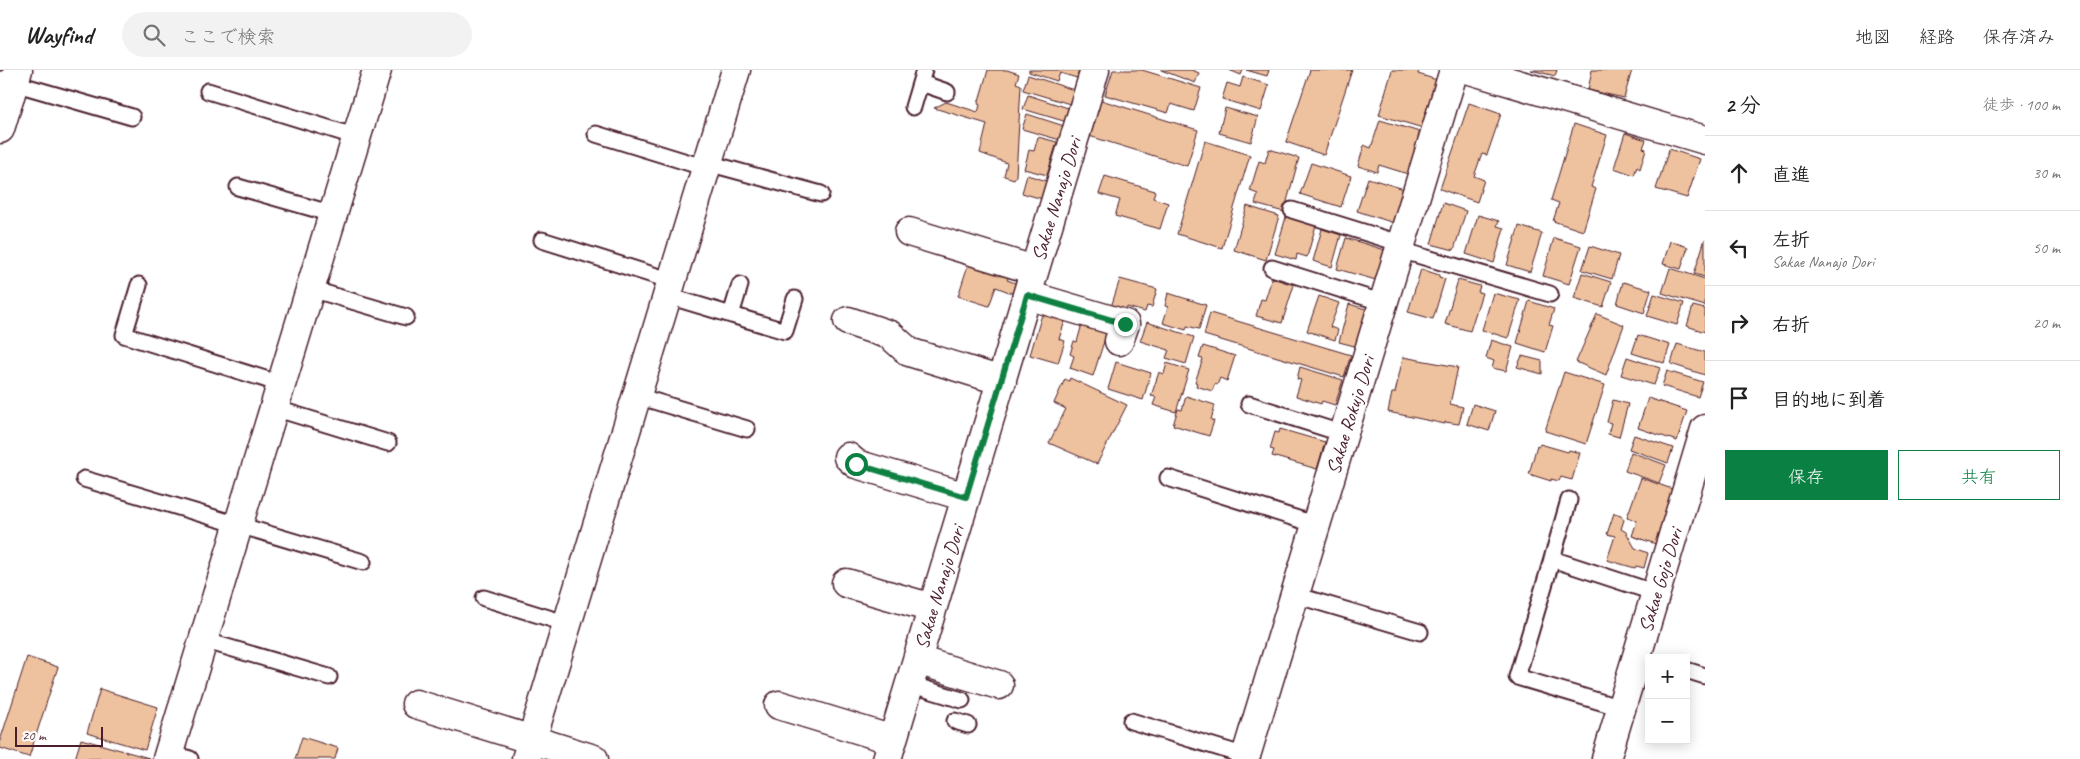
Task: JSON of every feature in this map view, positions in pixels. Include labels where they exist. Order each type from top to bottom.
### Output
[{"type":"street","points":[[175,757],[203,640],[377,70]]},
{"type":"street","points":[[529,749],[736,70]]},
{"type":"street","name":"Sakae Nanajo Dori","points":[[890,750],[1031,283],[1052,240],[1095,70]]},
{"type":"street","name":"Sakae Rokujo Dori","points":[[1246,758],[1454,70]]},
{"type":"street","points":[[1470,70],[1705,140]]},
{"type":"street","points":[[0,129],[11,77]]},
{"type":"street","points":[[909,232],[1125,324],[1119,341]]},
{"type":"street","points":[[848,321],[890,335],[909,352],[1002,381]]},
{"type":"street","name":"Sakae Gojo Dori","points":[[1606,759],[1621,708],[1643,657],[1656,593],[1705,429]]},
{"type":"street","points":[[848,457],[856,464],[966,497]]},
{"type":"street","points":[[846,583],[932,608]]},
{"type":"street","points":[[913,672],[999,685]]},
{"type":"street","points":[[416,704],[529,749],[594,759]]},
{"type":"street","points":[[779,705],[890,750]]},
{"type":"lane","points":[[914,107],[922,76],[947,92]]},
{"type":"lane","points":[[11,77],[132,117]]},
{"type":"lane","points":[[208,91],[357,137]]},
{"type":"lane","points":[[596,134],[821,194]]},
{"type":"lane","points":[[238,186],[333,214]]},
{"type":"lane","points":[[1292,210],[1550,294]]},
{"type":"lane","points":[[542,240],[670,289],[731,315],[785,331],[795,299]]},
{"type":"lane","points":[[1272,268],[1384,303]]},
{"type":"lane","points":[[139,285],[124,335],[278,396],[388,443]]},
{"type":"lane","points":[[731,315],[740,285]]},
{"type":"lane","points":[[311,289],[406,317]]},
{"type":"lane","points":[[637,396],[747,429]]},
{"type":"lane","points":[[1249,404],[1344,434]]},
{"type":"lane","points":[[1168,478],[1317,525]]},
{"type":"lane","points":[[84,479],[363,562]]},
{"type":"lane","points":[[1569,500],[1517,677],[1621,708]]},
{"type":"lane","points":[[1552,560],[1656,593]]},
{"type":"lane","points":[[1295,595],[1420,632]]},
{"type":"lane","points":[[484,598],[568,624]]},
{"type":"lane","points":[[203,640],[328,678]]},
{"type":"lane","points":[[1690,671],[1705,676]]},
{"type":"lane","points":[[913,672],[962,700]]},
{"type":"lane","points":[[1131,721],[1246,758]]},
{"type":"building","points":[[988,70],[1007,70],[1019,74],[1016,83],[1021,85],[1016,176],[1014,179],[1004,176],[1007,163],[980,153],[987,124],[934,108],[946,102],[978,112],[980,105],[978,104]]},
{"type":"building","points":[[1029,70],[1079,70],[1077,78],[1060,73],[1057,81],[1029,72]]},
{"type":"building","points":[[1113,70],[1142,70],[1201,88],[1194,111],[1171,104],[1168,113],[1105,95]]},
{"type":"building","points":[[1161,70],[1192,70],[1199,73],[1195,83]]},
{"type":"building","points":[[1229,70],[1243,70],[1241,75]]},
{"type":"building","points":[[1246,70],[1269,70],[1267,76]]},
{"type":"building","points":[[1310,70],[1352,70],[1324,155],[1286,142]]},
{"type":"building","points":[[1392,70],[1419,70],[1418,74],[1437,80],[1423,128],[1379,115]]},
{"type":"building","points":[[1531,70],[1557,70],[1555,76]]},
{"type":"building","points":[[1592,70],[1632,70],[1624,98],[1588,90]]},
{"type":"building","points":[[1028,75],[1074,90],[1070,104],[1023,90]]},
{"type":"building","points":[[1243,77],[1269,85],[1261,111],[1222,99],[1227,83],[1240,87]]},
{"type":"building","points":[[1028,95],[1071,109],[1067,122],[1023,109]]},
{"type":"building","points":[[1101,100],[1198,130],[1187,166],[1089,136]]},
{"type":"building","points":[[1469,103],[1501,114],[1487,155],[1482,154],[1474,176],[1484,180],[1477,202],[1440,189]]},
{"type":"building","points":[[1225,108],[1258,117],[1251,142],[1219,133]]},
{"type":"building","points":[[1027,114],[1064,126],[1060,140],[1022,129]]},
{"type":"building","points":[[1380,120],[1423,133],[1408,174],[1379,165],[1377,172],[1358,166],[1364,145],[1371,148]]},
{"type":"building","points":[[1574,124],[1607,135],[1591,187],[1596,189],[1583,231],[1553,221],[1559,203],[1551,200]]},
{"type":"building","points":[[1625,133],[1646,140],[1643,148],[1646,149],[1640,169],[1637,167],[1634,175],[1614,168]]},
{"type":"building","points":[[1038,137],[1057,142],[1047,175],[1024,169],[1029,150],[1034,151]]},
{"type":"building","points":[[1205,141],[1250,155],[1222,248],[1177,234]]},
{"type":"building","points":[[1269,149],[1299,158],[1284,212],[1255,204],[1258,194],[1250,191],[1259,161],[1265,163]]},
{"type":"building","points":[[1669,149],[1700,159],[1687,198],[1656,189]]},
{"type":"building","points":[[1311,163],[1351,176],[1341,207],[1300,194]]},
{"type":"building","points":[[1027,175],[1047,181],[1042,199],[1022,193]]},
{"type":"building","points":[[1105,176],[1155,191],[1153,198],[1168,203],[1160,229],[1115,216],[1120,200],[1099,194]]},
{"type":"building","points":[[1368,178],[1404,189],[1394,223],[1357,211]]},
{"type":"building","points":[[1443,203],[1466,211],[1454,250],[1431,244]]},
{"type":"building","points":[[1247,206],[1279,216],[1266,260],[1234,250]]},
{"type":"building","points":[[1478,215],[1499,221],[1497,226],[1504,228],[1494,263],[1466,254]]},
{"type":"building","points":[[1286,217],[1316,225],[1307,257],[1297,254],[1296,260],[1275,254]]},
{"type":"building","points":[[1519,226],[1542,233],[1530,272],[1507,265]]},
{"type":"building","points":[[1322,229],[1341,235],[1332,267],[1313,261]]},
{"type":"building","points":[[1346,238],[1385,250],[1376,280],[1337,269]]},
{"type":"building","points":[[1554,238],[1581,246],[1569,284],[1543,276]]},
{"type":"building","points":[[1705,239],[1705,277],[1694,274]]},
{"type":"building","points":[[1670,241],[1688,247],[1681,269],[1663,264]]},
{"type":"building","points":[[1590,246],[1619,255],[1612,279],[1582,270]]},
{"type":"building","points":[[969,262],[1010,275],[1007,280],[1018,284],[1014,294],[996,287],[989,306],[958,296]]},
{"type":"building","points":[[1670,268],[1705,279],[1705,306],[1662,293]]},
{"type":"building","points":[[1421,269],[1445,279],[1433,319],[1408,312]]},
{"type":"building","points":[[1582,273],[1611,282],[1603,307],[1574,298]]},
{"type":"building","points":[[1272,278],[1294,285],[1282,323],[1256,316],[1261,299],[1265,300]]},
{"type":"building","points":[[1120,279],[1157,289],[1152,307],[1147,306],[1145,312],[1127,307],[1126,311],[1111,307]]},
{"type":"building","points":[[1458,280],[1480,286],[1478,292],[1482,293],[1470,331],[1445,324]]},
{"type":"building","points":[[1623,282],[1651,290],[1644,313],[1617,304]]},
{"type":"building","points":[[1168,293],[1206,305],[1199,329],[1187,326],[1186,330],[1163,323],[1168,307],[1165,306]]},
{"type":"building","points":[[1493,293],[1520,300],[1508,338],[1482,330]]},
{"type":"building","points":[[1654,294],[1684,303],[1677,325],[1647,316]]},
{"type":"building","points":[[1319,296],[1339,303],[1330,327],[1338,330],[1335,340],[1307,331]]},
{"type":"building","points":[[1529,301],[1554,309],[1549,325],[1553,326],[1545,352],[1517,343]]},
{"type":"building","points":[[1349,304],[1369,310],[1358,347],[1339,342]]},
{"type":"building","points":[[1693,306],[1705,309],[1705,332],[1687,326]]},
{"type":"building","points":[[1043,311],[1066,318],[1059,339],[1065,341],[1058,363],[1030,355]]},
{"type":"building","points":[[1210,313],[1351,355],[1344,377],[1204,335]]},
{"type":"building","points":[[1597,314],[1624,325],[1606,375],[1576,362]]},
{"type":"building","points":[[1147,322],[1194,337],[1186,364],[1166,358],[1169,350],[1140,341]]},
{"type":"building","points":[[1082,324],[1107,332],[1093,376],[1070,368],[1074,356],[1070,354],[1074,341],[1077,342]]},
{"type":"building","points":[[1638,335],[1670,345],[1664,363],[1632,353]]},
{"type":"building","points":[[1491,340],[1513,347],[1506,371],[1492,368],[1494,361],[1486,358]]},
{"type":"building","points":[[1677,344],[1705,352],[1705,375],[1671,364]]},
{"type":"building","points":[[1203,346],[1235,356],[1227,381],[1220,378],[1212,391],[1196,386],[1197,383],[1195,382],[1203,359],[1199,358]]},
{"type":"building","points":[[1522,356],[1542,361],[1542,374],[1517,367]]},
{"type":"building","points":[[1403,357],[1458,367],[1450,404],[1463,407],[1459,424],[1445,422],[1445,424],[1388,412],[1392,393],[1395,393]]},
{"type":"building","points":[[1627,357],[1660,368],[1654,385],[1621,375]]},
{"type":"building","points":[[1116,362],[1151,373],[1143,400],[1108,389]]},
{"type":"building","points":[[1167,363],[1189,370],[1176,412],[1153,405],[1156,397],[1151,396],[1159,372],[1164,374]]},
{"type":"building","points":[[1300,367],[1343,380],[1335,405],[1322,401],[1321,404],[1296,396],[1301,380],[1297,379]]},
{"type":"building","points":[[1667,371],[1703,382],[1698,397],[1662,386]]},
{"type":"building","points":[[1564,372],[1605,385],[1586,444],[1545,431]]},
{"type":"building","points":[[1070,378],[1127,405],[1097,464],[1049,443],[1066,409],[1054,403],[1065,379],[1069,381]]},
{"type":"building","points":[[1186,396],[1215,405],[1211,420],[1214,421],[1209,436],[1173,425],[1178,409],[1182,410]]},
{"type":"building","points":[[1648,398],[1687,411],[1677,441],[1638,428]]},
{"type":"building","points":[[1613,400],[1628,404],[1619,437],[1608,434],[1611,423],[1607,422]]},
{"type":"building","points":[[1473,404],[1495,411],[1489,431],[1467,424]]},
{"type":"building","points":[[1280,429],[1325,442],[1317,469],[1272,456],[1274,450],[1270,449],[1275,432],[1279,433]]},
{"type":"building","points":[[1634,435],[1673,448],[1668,463],[1629,449]]},
{"type":"building","points":[[1540,444],[1568,452],[1569,450],[1580,453],[1572,480],[1561,477],[1559,481],[1551,479],[1551,481],[1529,474],[1537,445],[1539,446]]},
{"type":"building","points":[[1631,452],[1666,465],[1659,483],[1625,471]]},
{"type":"building","points":[[1641,478],[1675,490],[1656,544],[1632,536],[1637,521],[1627,517]]},
{"type":"building","points":[[1614,513],[1621,515],[1624,520],[1621,529],[1626,532],[1635,548],[1648,553],[1644,568],[1636,566],[1635,568],[1607,560],[1615,536],[1607,534]]},
{"type":"building","points":[[27,657],[58,667],[29,757],[0,748],[0,741]]},
{"type":"building","points":[[100,689],[158,707],[145,750],[87,733]]},
{"type":"building","points":[[302,737],[338,748],[335,759],[295,759]]},
{"type":"building","points":[[81,739],[149,758],[75,759]]},
{"type":"route","points":[[856,464],[966,497],[1027,295],[1125,324]]}]
